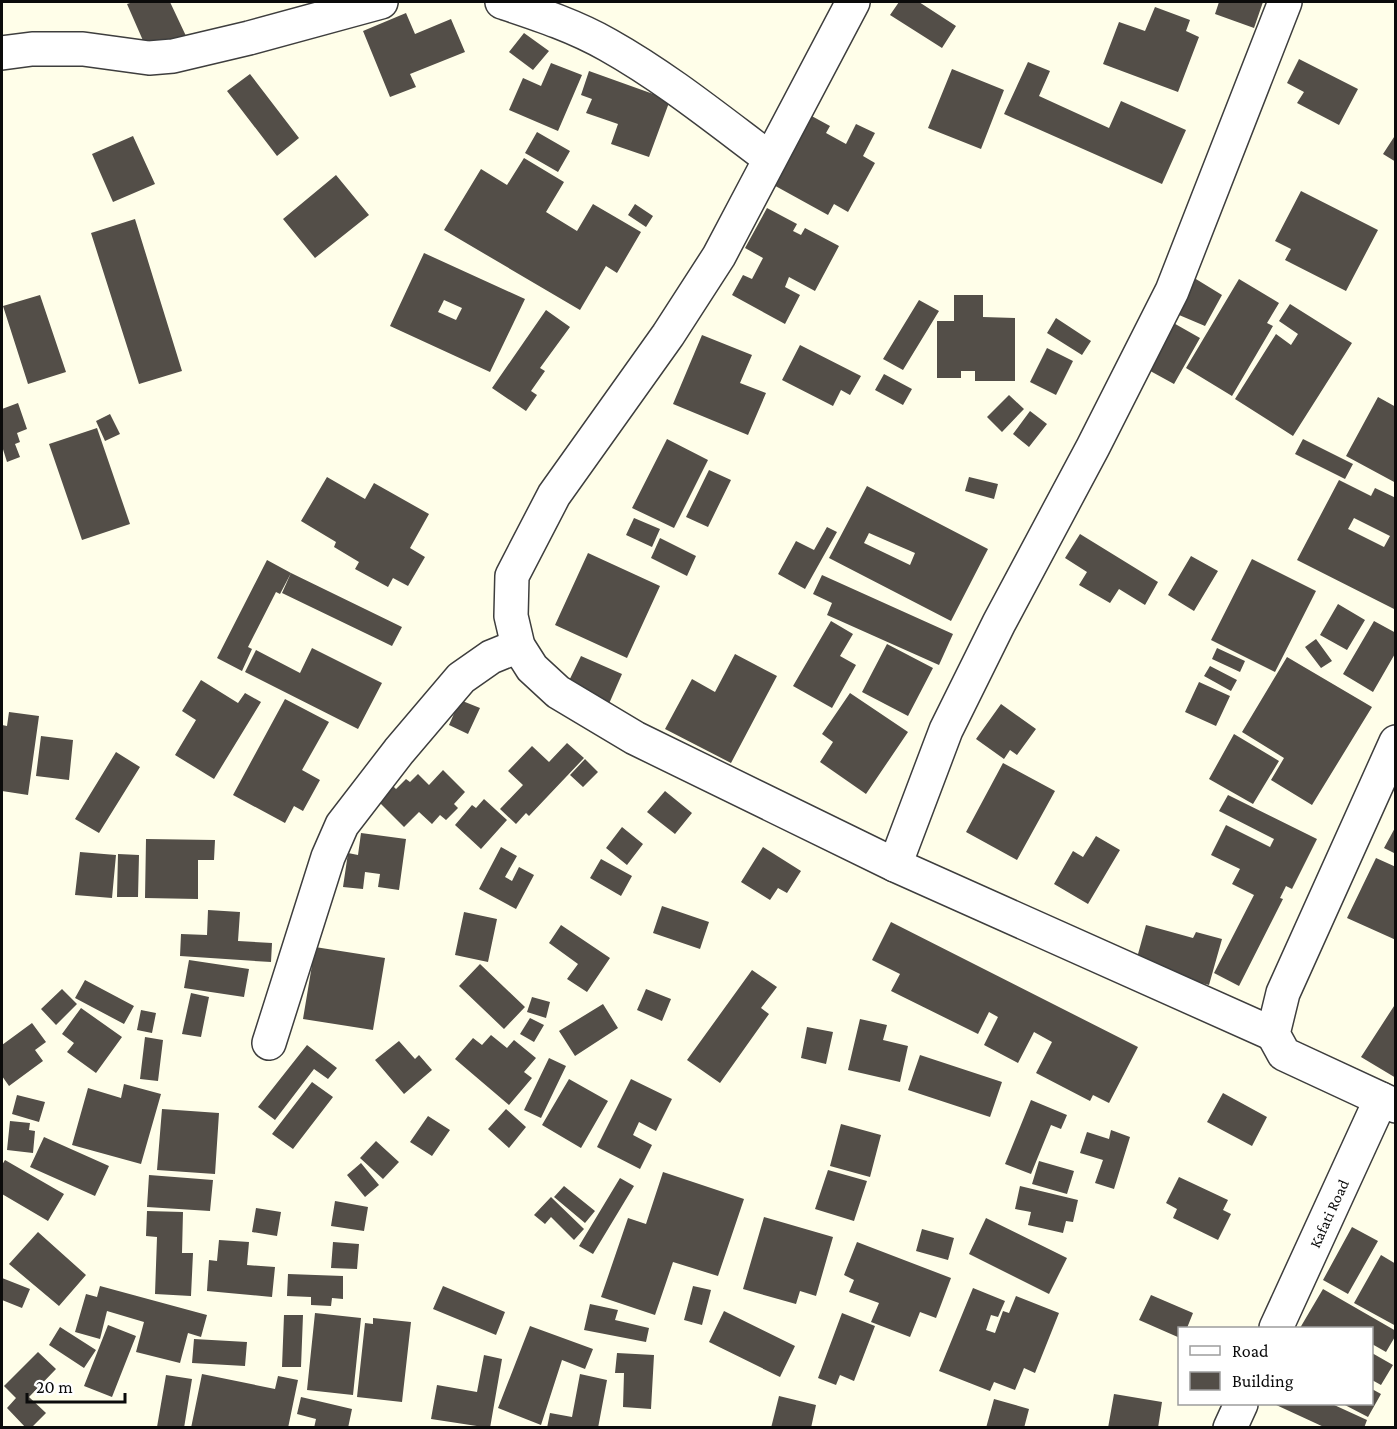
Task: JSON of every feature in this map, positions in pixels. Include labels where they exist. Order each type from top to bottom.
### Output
[{"type":"street","points":[[2,52],[32,49],[83,49],[149,58],[172,56],[249,38],[381,2]]},
{"type":"street","points":[[502,2],[551,18],[607,44],[669,83],[770,158]]},
{"type":"street","points":[[852,2],[719,256],[668,335],[554,495],[512,576],[511,616],[518,646],[532,668],[558,692],[635,738],[895,865],[1273,1034],[1284,1054],[1388,1102]]},
{"type":"street","points":[[895,865],[946,730],[999,623],[1093,447],[1172,291],[1286,2]]},
{"type":"street","points":[[269,1043],[328,857],[342,825],[399,751],[461,678],[491,657],[518,646]]},
{"type":"street","points":[[1273,1034],[1283,993],[1395,742]]},
{"type":"street","name":"Kafati Road","points":[[1277,1327],[1388,1102]]},
{"type":"street","points":[[1230,1428],[1241,1405]]},
{"type":"building","points":[[170,2],[186,36],[148,52],[127,4]]},
{"type":"building","points":[[899,2],[919,2],[956,26],[942,48],[890,15]]},
{"type":"building","points":[[1219,2],[1263,2],[1254,28],[1215,14]]},
{"type":"building","points":[[1155,7],[1190,20],[1186,31],[1199,37],[1178,92],[1103,64],[1119,22],[1145,31]]},
{"type":"building","points":[[406,13],[415,34],[451,19],[465,52],[410,74],[416,87],[390,97],[363,31]]},
{"type":"building","points":[[524,33],[549,51],[533,70],[509,52]]},
{"type":"building","points":[[1299,59],[1358,89],[1339,125],[1297,103],[1304,92],[1287,83]]},
{"type":"building","points":[[1028,62],[1050,71],[1039,96],[1109,128],[1121,101],[1186,130],[1162,184],[1004,114]]},
{"type":"building","points":[[551,63],[582,75],[558,131],[509,110],[523,78],[541,86]]},
{"type":"building","points":[[952,69],[1004,90],[981,149],[928,128]]},
{"type":"building","points":[[589,71],[670,100],[649,157],[611,144],[618,124],[586,113],[592,99],[581,95]]},
{"type":"building","points":[[250,74],[299,138],[277,156],[227,91]]},
{"type":"building","points":[[808,114],[830,126],[826,133],[846,144],[856,124],[875,133],[863,156],[875,163],[848,212],[834,204],[828,215],[770,183]]},
{"type":"building","points":[[537,132],[570,151],[558,172],[525,153]]},
{"type":"building","points":[[1396,134],[1396,162],[1383,154]]},
{"type":"building","points":[[133,136],[155,184],[113,202],[92,154]]},
{"type":"building","points":[[524,158],[564,182],[546,212],[577,231],[593,204],[641,232],[617,273],[606,266],[580,310],[444,230],[481,169],[507,185]]},
{"type":"building","points":[[336,175],[369,215],[315,258],[283,219]]},
{"type":"building","points":[[1301,191],[1378,230],[1346,291],[1285,260],[1291,249],[1275,241]]},
{"type":"building","points":[[635,204],[653,216],[646,227],[628,215]]},
{"type":"building","points":[[767,208],[797,224],[793,231],[801,235],[805,228],[839,246],[815,291],[789,277],[785,287],[800,295],[785,324],[732,295],[743,275],[752,279],[763,258],[745,248]]},
{"type":"building","points":[[135,219],[182,371],[139,384],[91,233]]},
{"type":"building","points":[[424,253],[525,299],[490,372],[390,326]],"holes":[[[444,300],[462,308],[456,320],[438,312]]]},
{"type":"building","points":[[1191,276],[1222,295],[1205,326],[1172,312]]},
{"type":"building","points":[[1239,279],[1279,303],[1267,323],[1273,326],[1232,396],[1186,368]]},
{"type":"building","points":[[40,295],[66,372],[28,384],[3,306]]},
{"type":"building","points":[[954,295],[983,295],[983,317],[1015,318],[1015,381],[975,381],[975,371],[961,371],[961,378],[937,378],[937,321],[954,321]]},
{"type":"building","points":[[919,300],[939,311],[903,370],[883,359]]},
{"type":"building","points":[[1290,304],[1352,343],[1293,436],[1235,399],[1276,334],[1291,345],[1298,334],[1279,321]]},
{"type":"building","points":[[546,310],[570,327],[540,368],[545,371],[531,391],[537,395],[526,411],[492,388]]},
{"type":"building","points":[[1056,318],[1091,341],[1082,355],[1047,333]]},
{"type":"building","points":[[1170,321],[1200,338],[1174,384],[1143,367]]},
{"type":"building","points":[[702,335],[752,355],[740,383],[766,393],[748,435],[673,404]]},
{"type":"building","points":[[800,345],[861,376],[850,395],[841,390],[833,406],[782,380]]},
{"type":"building","points":[[1047,348],[1073,361],[1056,395],[1030,382]]},
{"type":"building","points":[[884,374],[912,389],[903,405],[875,390]]},
{"type":"building","points":[[1009,395],[1024,409],[1002,432],[987,417]]},
{"type":"building","points":[[1378,397],[1396,407],[1396,483],[1346,456]]},
{"type":"building","points":[[18,403],[27,429],[17,433],[20,442],[15,444],[20,457],[7,462],[2,446],[2,409]]},
{"type":"building","points":[[1030,411],[1047,424],[1029,447],[1013,434]]},
{"type":"building","points":[[110,414],[120,434],[105,441],[96,421]]},
{"type":"building","points":[[97,428],[130,524],[82,540],[49,444]]},
{"type":"building","points":[[667,439],[708,460],[674,528],[632,508]]},
{"type":"building","points":[[1303,439],[1353,464],[1345,479],[1295,454]]},
{"type":"building","points":[[709,470],[731,480],[708,527],[686,517]]},
{"type":"building","points":[[327,477],[365,499],[374,483],[429,514],[410,548],[425,557],[408,586],[393,578],[388,587],[355,569],[359,562],[334,547],[336,542],[301,521]]},
{"type":"building","points":[[969,477],[998,484],[994,499],[965,491]]},
{"type":"building","points":[[1339,480],[1371,496],[1375,488],[1396,498],[1396,610],[1297,560]],"holes":[[[1354,518],[1390,536],[1384,547],[1348,529]]]},
{"type":"building","points":[[867,486],[988,549],[951,621],[829,558]],"holes":[[[869,533],[915,553],[910,565],[864,543]]]},
{"type":"building","points":[[634,518],[660,529],[652,547],[626,535]]},
{"type":"building","points":[[827,527],[837,532],[805,589],[778,574],[796,541],[814,550]]},
{"type":"building","points":[[1080,534],[1158,582],[1145,605],[1119,589],[1110,603],[1079,585],[1087,572],[1065,558]]},
{"type":"building","points":[[660,538],[696,556],[687,576],[651,558]]},
{"type":"building","points":[[588,553],[660,586],[627,658],[555,625]]},
{"type":"building","points":[[1191,556],[1218,571],[1194,611],[1168,595]]},
{"type":"building","points":[[1252,559],[1316,591],[1275,672],[1211,640]]},
{"type":"building","points":[[267,560],[291,573],[280,594],[276,592],[248,647],[252,649],[242,671],[217,658]]},
{"type":"building","points":[[291,573],[402,627],[392,646],[282,593]]},
{"type":"building","points":[[822,575],[953,634],[939,665],[827,615],[832,603],[813,594]]},
{"type":"building","points":[[1338,604],[1365,620],[1347,650],[1320,635]]},
{"type":"building","points":[[831,621],[853,634],[840,656],[856,665],[832,708],[793,686]]},
{"type":"building","points":[[1374,621],[1396,633],[1396,652],[1373,692],[1343,674]]},
{"type":"building","points":[[1316,639],[1332,661],[1321,668],[1305,647]]},
{"type":"building","points":[[887,644],[933,668],[908,716],[862,692]]},
{"type":"building","points":[[312,648],[382,683],[358,729],[245,672],[256,650],[300,673]]},
{"type":"building","points":[[1217,648],[1245,661],[1240,672],[1212,659]]},
{"type":"building","points":[[735,654],[777,676],[731,763],[665,729],[692,679],[715,692]]},
{"type":"building","points":[[581,656],[622,674],[608,706],[566,687]]},
{"type":"building","points":[[1287,657],[1372,707],[1312,805],[1271,780],[1284,758],[1242,732]]},
{"type":"building","points":[[1210,666],[1237,680],[1231,691],[1204,676]]},
{"type":"building","points":[[201,680],[238,703],[245,693],[261,702],[214,779],[175,755],[196,720],[182,711]]},
{"type":"building","points":[[1199,682],[1230,696],[1216,726],[1185,712]]},
{"type":"building","points":[[850,693],[908,732],[866,794],[820,762],[833,742],[822,734]]},
{"type":"building","points":[[285,699],[329,722],[302,770],[320,780],[303,811],[294,806],[285,823],[233,795]]},
{"type":"building","points":[[460,700],[480,708],[468,734],[449,725]]},
{"type":"building","points":[[1001,704],[1036,729],[1017,755],[1010,750],[1004,759],[976,739]]},
{"type":"building","points":[[9,712],[39,716],[28,795],[2,791],[2,725],[7,726]]},
{"type":"building","points":[[1234,734],[1279,761],[1253,804],[1209,779]]},
{"type":"building","points":[[41,736],[73,740],[69,780],[36,776]]},
{"type":"building","points":[[567,743],[584,758],[529,816],[526,813],[516,824],[500,809],[523,785],[508,771],[532,746],[549,762]]},
{"type":"building","points":[[116,752],[140,767],[99,833],[75,819]]},
{"type":"building","points":[[585,759],[598,772],[583,787],[570,775]]},
{"type":"building","points":[[1003,763],[1055,791],[1017,860],[966,832]]},
{"type":"building","points":[[443,770],[465,792],[454,804],[458,808],[446,820],[440,815],[432,824],[419,812],[404,827],[376,799],[391,784],[396,789],[406,779],[410,782],[418,774],[429,785]]},
{"type":"building","points":[[665,791],[692,813],[675,834],[647,812]]},
{"type":"building","points":[[1228,795],[1317,839],[1292,889],[1286,886],[1280,898],[1283,899],[1239,986],[1214,973],[1254,895],[1232,884],[1240,869],[1211,855],[1226,825],[1270,847],[1274,839],[1219,811]]},
{"type":"building","points":[[484,799],[507,820],[481,849],[455,825],[472,805],[476,808]]},
{"type":"building","points":[[1396,826],[1396,854],[1384,848]]},
{"type":"building","points":[[622,827],[643,844],[627,865],[606,848]]},
{"type":"building","points":[[361,833],[406,839],[399,890],[378,887],[380,874],[365,872],[363,889],[343,887],[348,853],[358,855]]},
{"type":"building","points":[[1096,836],[1120,850],[1088,904],[1054,884],[1073,851],[1083,857]]},
{"type":"building","points":[[146,839],[215,840],[214,860],[198,860],[198,899],[145,898]]},
{"type":"building","points":[[501,847],[517,856],[505,877],[512,881],[519,867],[534,875],[516,909],[479,889]]},
{"type":"building","points":[[763,847],[801,871],[787,893],[778,888],[770,900],[741,882]]},
{"type":"building","points":[[80,852],[116,855],[112,898],[75,895]]},
{"type":"building","points":[[118,854],[139,855],[138,897],[117,897]]},
{"type":"building","points":[[1376,858],[1396,867],[1396,940],[1347,918]]},
{"type":"building","points":[[601,859],[632,876],[621,896],[590,878]]},
{"type":"building","points":[[662,906],[709,922],[700,949],[653,933]]},
{"type":"building","points":[[208,910],[240,912],[238,941],[272,943],[271,962],[180,956],[181,934],[207,935]]},
{"type":"building","points":[[464,912],[497,919],[488,962],[455,955]]},
{"type":"building","points":[[891,922],[1138,1047],[1109,1103],[1093,1095],[1090,1101],[1036,1073],[1052,1042],[1034,1032],[1018,1063],[984,1045],[998,1017],[989,1012],[978,1034],[891,991],[900,974],[872,960]]},
{"type":"building","points":[[561,925],[610,958],[587,992],[567,979],[578,964],[549,943]]},
{"type":"building","points":[[1146,925],[1193,938],[1196,932],[1222,939],[1209,985],[1135,965]]},
{"type":"building","points":[[315,947],[385,958],[373,1030],[303,1019]]},
{"type":"building","points":[[189,960],[249,969],[244,997],[184,988]]},
{"type":"building","points":[[480,964],[525,1007],[504,1029],[459,986]]},
{"type":"building","points":[[752,970],[777,987],[761,1008],[769,1014],[720,1083],[687,1060]]},
{"type":"building","points":[[85,980],[134,1006],[124,1024],[75,998]]},
{"type":"building","points":[[62,989],[77,1004],[56,1025],[41,1009]]},
{"type":"building","points":[[646,989],[671,999],[662,1021],[637,1010]]},
{"type":"building","points":[[191,993],[209,997],[201,1037],[182,1034]]},
{"type":"building","points":[[532,997],[550,1002],[546,1018],[527,1012]]},
{"type":"building","points":[[1396,1003],[1396,1078],[1361,1057]]},
{"type":"building","points":[[603,1004],[618,1028],[575,1056],[559,1031]]},
{"type":"building","points":[[81,1008],[122,1037],[96,1073],[67,1052],[74,1043],[62,1034]]},
{"type":"building","points":[[141,1010],[156,1013],[152,1033],[137,1030]]},
{"type":"building","points":[[530,1018],[544,1025],[534,1042],[520,1034]]},
{"type":"building","points":[[860,1019],[887,1025],[883,1040],[908,1046],[900,1082],[848,1070]]},
{"type":"building","points":[[32,1023],[46,1042],[35,1050],[43,1061],[9,1086],[2,1076],[2,1045]]},
{"type":"building","points":[[807,1027],[833,1032],[826,1064],[801,1058]]},
{"type":"building","points":[[491,1035],[507,1048],[514,1040],[536,1058],[524,1072],[532,1078],[509,1105],[455,1059],[473,1038],[482,1045]]},
{"type":"building","points":[[145,1037],[163,1040],[158,1081],[140,1079]]},
{"type":"building","points":[[399,1041],[415,1059],[419,1055],[432,1070],[404,1094],[375,1060]]},
{"type":"building","points":[[307,1045],[337,1068],[328,1079],[314,1069],[275,1120],[258,1107]]},
{"type":"building","points":[[920,1055],[1002,1082],[990,1117],[908,1090]]},
{"type":"building","points":[[549,1058],[566,1066],[541,1118],[524,1110]]},
{"type":"building","points":[[569,1079],[608,1101],[581,1148],[542,1125]]},
{"type":"building","points":[[631,1079],[672,1099],[656,1131],[639,1122],[633,1135],[652,1145],[640,1169],[597,1147]]},
{"type":"building","points":[[312,1082],[333,1097],[293,1149],[272,1134]]},
{"type":"building","points":[[124,1084],[161,1094],[141,1164],[72,1145],[88,1088],[121,1098]]},
{"type":"building","points":[[1223,1093],[1267,1117],[1252,1146],[1207,1122]]},
{"type":"building","points":[[17,1095],[45,1102],[39,1122],[12,1114]]},
{"type":"building","points":[[1031,1100],[1067,1115],[1061,1129],[1051,1125],[1031,1174],[1005,1164]]},
{"type":"building","points":[[162,1109],[219,1113],[215,1174],[157,1170]]},
{"type":"building","points":[[506,1109],[526,1127],[509,1148],[488,1129]]},
{"type":"building","points":[[428,1116],[450,1130],[432,1156],[410,1142]]},
{"type":"building","points":[[10,1121],[30,1123],[29,1130],[35,1131],[33,1153],[7,1150]]},
{"type":"building","points":[[841,1124],[881,1135],[870,1177],[830,1166]]},
{"type":"building","points":[[1111,1130],[1130,1137],[1114,1189],[1095,1183],[1103,1160],[1080,1153],[1087,1132],[1109,1139]]},
{"type":"building","points":[[44,1137],[109,1166],[95,1196],[30,1167]]},
{"type":"building","points":[[376,1141],[399,1162],[383,1179],[360,1158]]},
{"type":"building","points":[[5,1160],[64,1194],[48,1221],[2,1194],[2,1165]]},
{"type":"building","points":[[1039,1161],[1074,1171],[1067,1194],[1032,1184]]},
{"type":"building","points":[[361,1163],[379,1185],[365,1197],[347,1175]]},
{"type":"building","points":[[828,1170],[867,1181],[854,1221],[815,1209]]},
{"type":"building","points":[[663,1172],[744,1199],[718,1276],[673,1262],[655,1315],[601,1297],[628,1218],[646,1224]]},
{"type":"building","points":[[149,1175],[213,1180],[210,1211],[147,1207]]},
{"type":"building","points":[[1179,1177],[1228,1200],[1223,1210],[1231,1214],[1218,1240],[1173,1218],[1177,1209],[1166,1203]]},
{"type":"building","points":[[620,1178],[634,1186],[593,1254],[579,1246]]},
{"type":"building","points":[[564,1186],[595,1211],[585,1223],[554,1197]]},
{"type":"building","points":[[1020,1186],[1078,1200],[1073,1222],[1066,1221],[1063,1233],[1028,1225],[1031,1212],[1015,1209]]},
{"type":"building","points":[[551,1197],[584,1229],[574,1240],[551,1217],[545,1224],[534,1215]]},
{"type":"building","points":[[335,1201],[368,1207],[364,1231],[331,1226]]},
{"type":"building","points":[[256,1208],[281,1212],[277,1236],[252,1232]]},
{"type":"building","points":[[147,1211],[183,1212],[182,1253],[193,1253],[191,1296],[155,1294],[157,1237],[146,1236]]},
{"type":"building","points":[[764,1217],[833,1237],[816,1296],[800,1291],[796,1304],[743,1289]]},
{"type":"building","points":[[986,1218],[1067,1258],[1049,1294],[969,1254]]},
{"type":"building","points":[[1352,1227],[1378,1241],[1348,1294],[1323,1280]]},
{"type":"building","points":[[922,1229],[954,1238],[948,1260],[916,1251]]},
{"type":"building","points":[[38,1232],[86,1275],[59,1306],[9,1264]]},
{"type":"building","points":[[219,1240],[249,1242],[247,1265],[275,1267],[272,1297],[207,1291],[209,1260],[217,1261]]},
{"type":"building","points":[[333,1242],[359,1244],[357,1269],[331,1268]]},
{"type":"building","points":[[857,1242],[951,1278],[936,1318],[920,1312],[910,1337],[871,1322],[879,1303],[849,1292],[854,1280],[844,1275]]},
{"type":"building","points":[[1381,1255],[1396,1264],[1396,1326],[1354,1303]]},
{"type":"building","points":[[288,1274],[343,1276],[343,1299],[332,1298],[331,1306],[311,1305],[311,1297],[287,1296]]},
{"type":"building","points":[[2,1278],[30,1289],[22,1308],[2,1300]]},
{"type":"building","points":[[100,1286],[207,1315],[201,1337],[188,1333],[180,1363],[136,1352],[144,1322],[107,1311],[100,1339],[75,1332],[86,1294],[97,1297]]},
{"type":"building","points":[[443,1286],[505,1312],[496,1335],[433,1309]]},
{"type":"building","points":[[693,1286],[711,1290],[702,1325],[684,1320]]},
{"type":"building","points":[[973,1288],[1005,1301],[998,1317],[991,1315],[986,1330],[995,1333],[1003,1311],[1009,1313],[1016,1296],[1059,1313],[1035,1373],[1024,1368],[1015,1390],[994,1382],[990,1391],[939,1371]]},
{"type":"building","points":[[1323,1289],[1396,1331],[1396,1335],[1386,1352],[1373,1345],[1373,1327],[1301,1327]]},
{"type":"building","points":[[1151,1295],[1193,1313],[1187,1327],[1178,1327],[1178,1337],[1139,1320]]},
{"type":"building","points":[[590,1304],[618,1310],[615,1320],[649,1328],[646,1342],[584,1330]]},
{"type":"building","points":[[724,1311],[795,1346],[780,1377],[709,1342]]},
{"type":"building","points":[[315,1313],[361,1318],[353,1395],[307,1390]]},
{"type":"building","points":[[842,1313],[875,1326],[854,1381],[840,1375],[836,1385],[818,1378]]},
{"type":"building","points":[[284,1315],[303,1315],[301,1367],[282,1367]]},
{"type":"building","points":[[373,1318],[411,1322],[402,1402],[357,1397],[365,1323],[373,1324]]},
{"type":"building","points":[[108,1325],[136,1336],[112,1397],[84,1386]]},
{"type":"building","points":[[530,1326],[593,1349],[585,1369],[562,1360],[541,1425],[498,1408]]},
{"type":"building","points":[[60,1327],[96,1350],[84,1368],[49,1345]]},
{"type":"building","points":[[194,1339],[247,1342],[245,1366],[192,1363]]},
{"type":"building","points":[[38,1352],[56,1369],[29,1397],[46,1413],[31,1428],[26,1428],[7,1408],[16,1398],[4,1386]]},
{"type":"building","points":[[617,1353],[654,1355],[651,1409],[623,1407],[624,1373],[615,1373]]},
{"type":"building","points":[[1373,1354],[1393,1365],[1381,1385],[1373,1381]]},
{"type":"building","points":[[484,1355],[502,1359],[490,1428],[431,1419],[437,1385],[477,1392]]},
{"type":"building","points":[[202,1374],[275,1389],[278,1376],[298,1380],[288,1428],[191,1428]]},
{"type":"building","points":[[580,1374],[607,1380],[598,1428],[547,1428],[550,1413],[572,1417]]},
{"type":"building","points":[[166,1375],[192,1379],[184,1428],[157,1427]]},
{"type":"building","points":[[1373,1390],[1381,1394],[1368,1417],[1345,1405],[1373,1405]]},
{"type":"building","points":[[1114,1394],[1162,1402],[1158,1428],[1108,1428]]},
{"type":"building","points":[[779,1396],[816,1405],[811,1428],[771,1428]]},
{"type":"building","points":[[301,1397],[352,1409],[348,1428],[314,1428],[316,1419],[297,1414]]},
{"type":"building","points":[[994,1399],[1029,1409],[1024,1428],[986,1428]]},
{"type":"building","points":[[1276,1405],[1334,1405],[1367,1420],[1364,1428],[1326,1428]]}]
